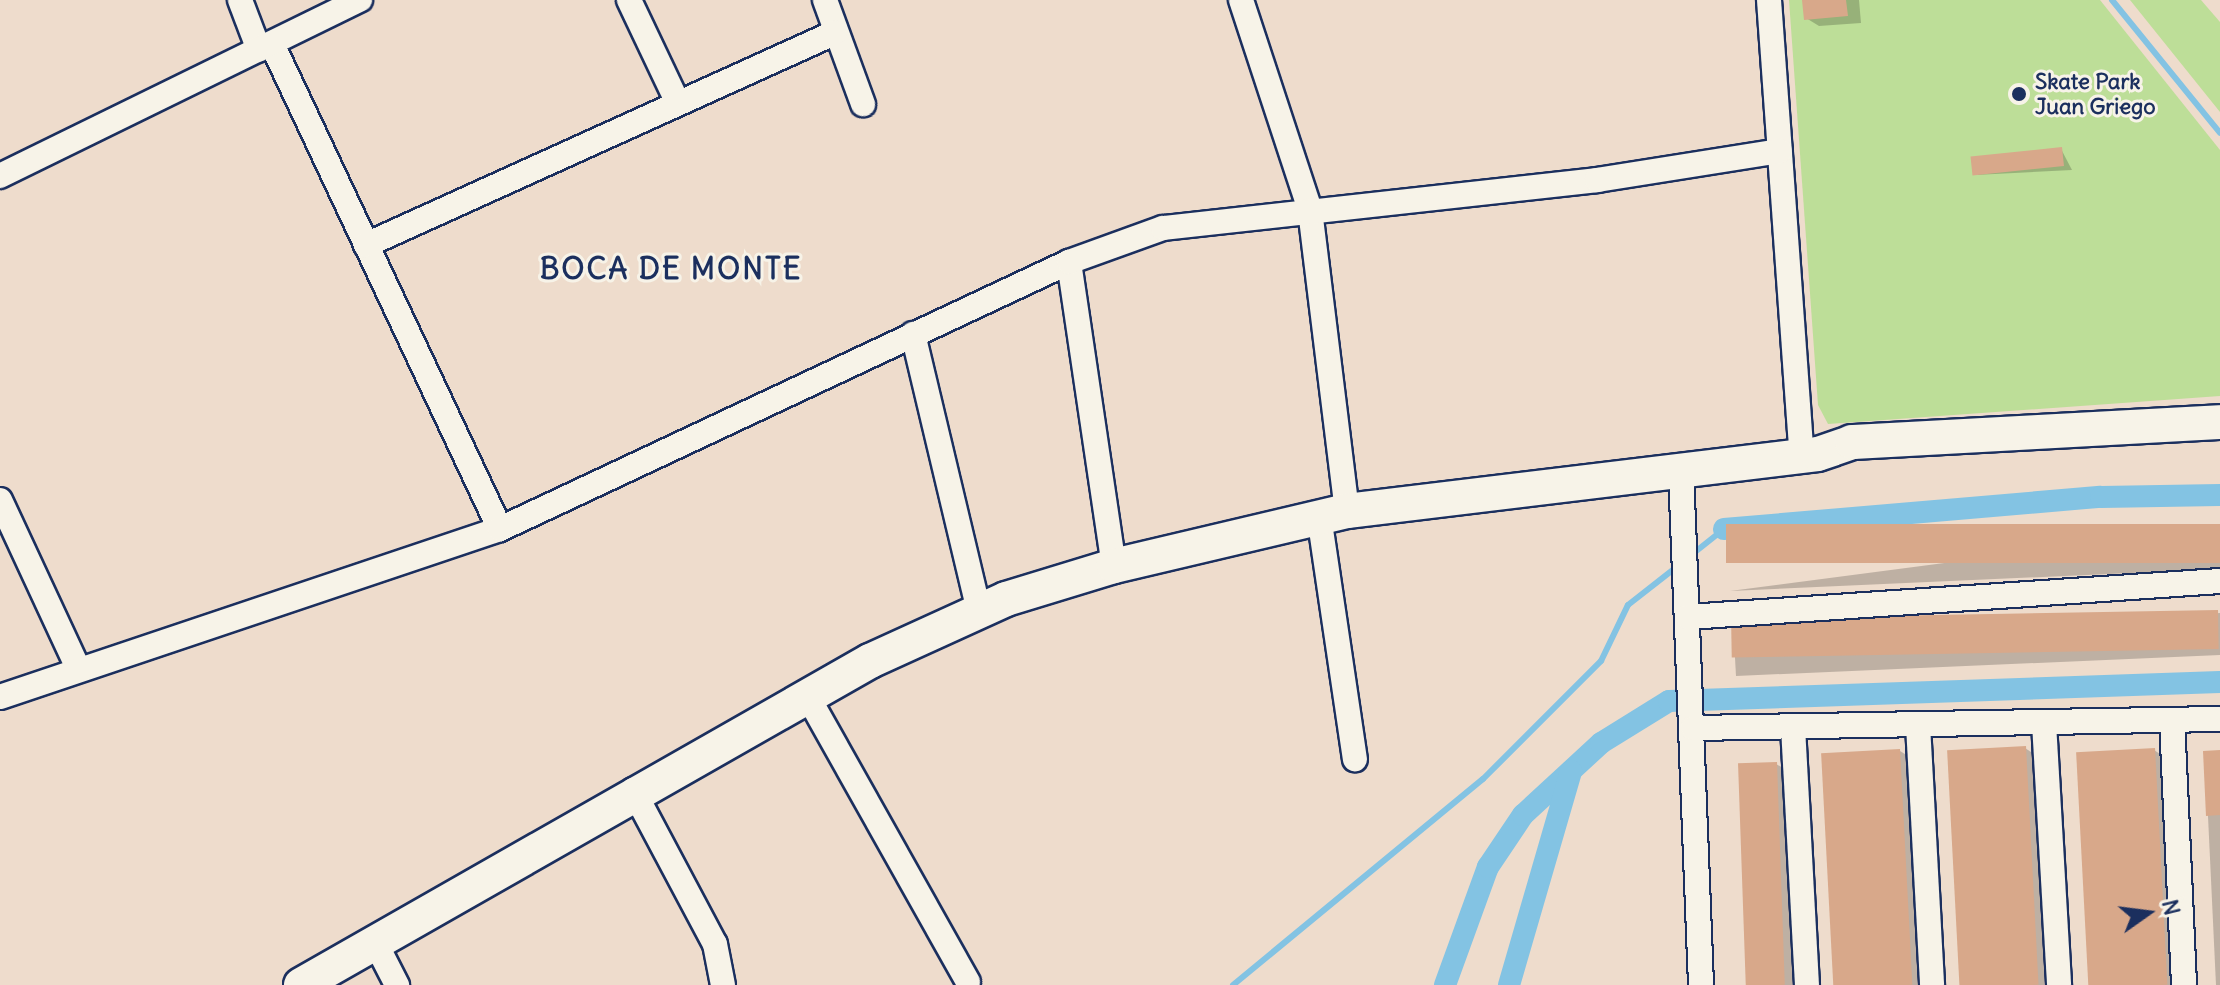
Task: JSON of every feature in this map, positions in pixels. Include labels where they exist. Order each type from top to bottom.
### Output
[{"type":"main road","points":[[301,985],[633,790],[807,695],[979,610],[1114,566],[1333,514],[1682,487],[1852,442],[2220,422]]},
{"type":"main road","points":[[1810,455],[1856,463],[2220,443]]},
{"type":"street","points":[[240,0],[366,245],[500,529]]},
{"type":"street","points":[[0,176],[360,0]]},
{"type":"street","points":[[629,0],[678,103]]},
{"type":"street","points":[[825,0],[834,33],[863,104]]},
{"type":"street","points":[[1241,0],[1310,210],[1355,759]]},
{"type":"street","points":[[1769,0],[1780,151],[1810,455]]},
{"type":"street","points":[[366,245],[834,33]]},
{"type":"street","points":[[0,697],[500,529],[1069,262],[1163,228],[1597,180],[1780,151]]},
{"type":"street","points":[[1069,262],[1114,566]]},
{"type":"street","points":[[913,334],[979,610]]},
{"type":"street","points":[[1682,487],[1701,985]]},
{"type":"street","points":[[0,500],[79,670]]},
{"type":"street","points":[[1688,617],[2220,581]]},
{"type":"street","points":[[807,695],[968,982]]},
{"type":"street","points":[[1693,728],[2220,719]]},
{"type":"street","points":[[2172,720],[2184,985]]},
{"type":"street","points":[[2044,723],[2059,985]]},
{"type":"street","points":[[1918,725],[1932,985]]},
{"type":"street","points":[[1793,727],[1807,985]]},
{"type":"street","points":[[633,790],[715,944],[723,985]]},
{"type":"street","points":[[374,940],[397,985]]},
{"type":"green space","points":[[1789,0],[2100,0],[2220,150],[2220,396],[1828,424],[1818,405]]},
{"type":"green space","points":[[2130,0],[2201,0],[2220,22],[2220,112]]},
{"type":"building","points":[[1802,0],[1846,0],[1848,16],[1804,20]]},
{"type":"building","points":[[2062,147],[2064,166],[1972,176],[1971,157]]},
{"type":"building","points":[[1726,524],[2220,524],[2220,563],[1726,563]]},
{"type":"building","points":[[2218,610],[2219,649],[1732,657],[1731,618]]},
{"type":"building","points":[[2026,746],[2039,985],[1959,985],[1947,750]]},
{"type":"building","points":[[2155,748],[2167,985],[2088,985],[2076,752]]},
{"type":"building","points":[[1900,749],[1912,985],[1833,985],[1821,753]]},
{"type":"building","points":[[2220,750],[2220,815],[2206,816],[2203,751]]},
{"type":"building","points":[[1777,762],[1785,985],[1746,985],[1738,763]]},
{"type":"waterway","points":[[2112,0],[2220,133]]},
{"type":"waterway","points":[[1724,529],[2101,497],[2220,495]]},
{"type":"waterway","points":[[1690,556],[1724,529]]},
{"type":"waterway","points":[[1233,985],[1483,779],[1601,661],[1628,605],[1678,566]]},
{"type":"waterway","points":[[1445,985],[1488,867],[1523,815],[1601,743],[1669,701],[2220,682]]},
{"type":"waterway","points":[[1509,985],[1571,771]]},
{"type":"place","name":"Skate Park Juan Griego","points":[[2019,94]]},
{"type":"district","name":"BOCA DE MONTE","points":[[671,268]]}]
